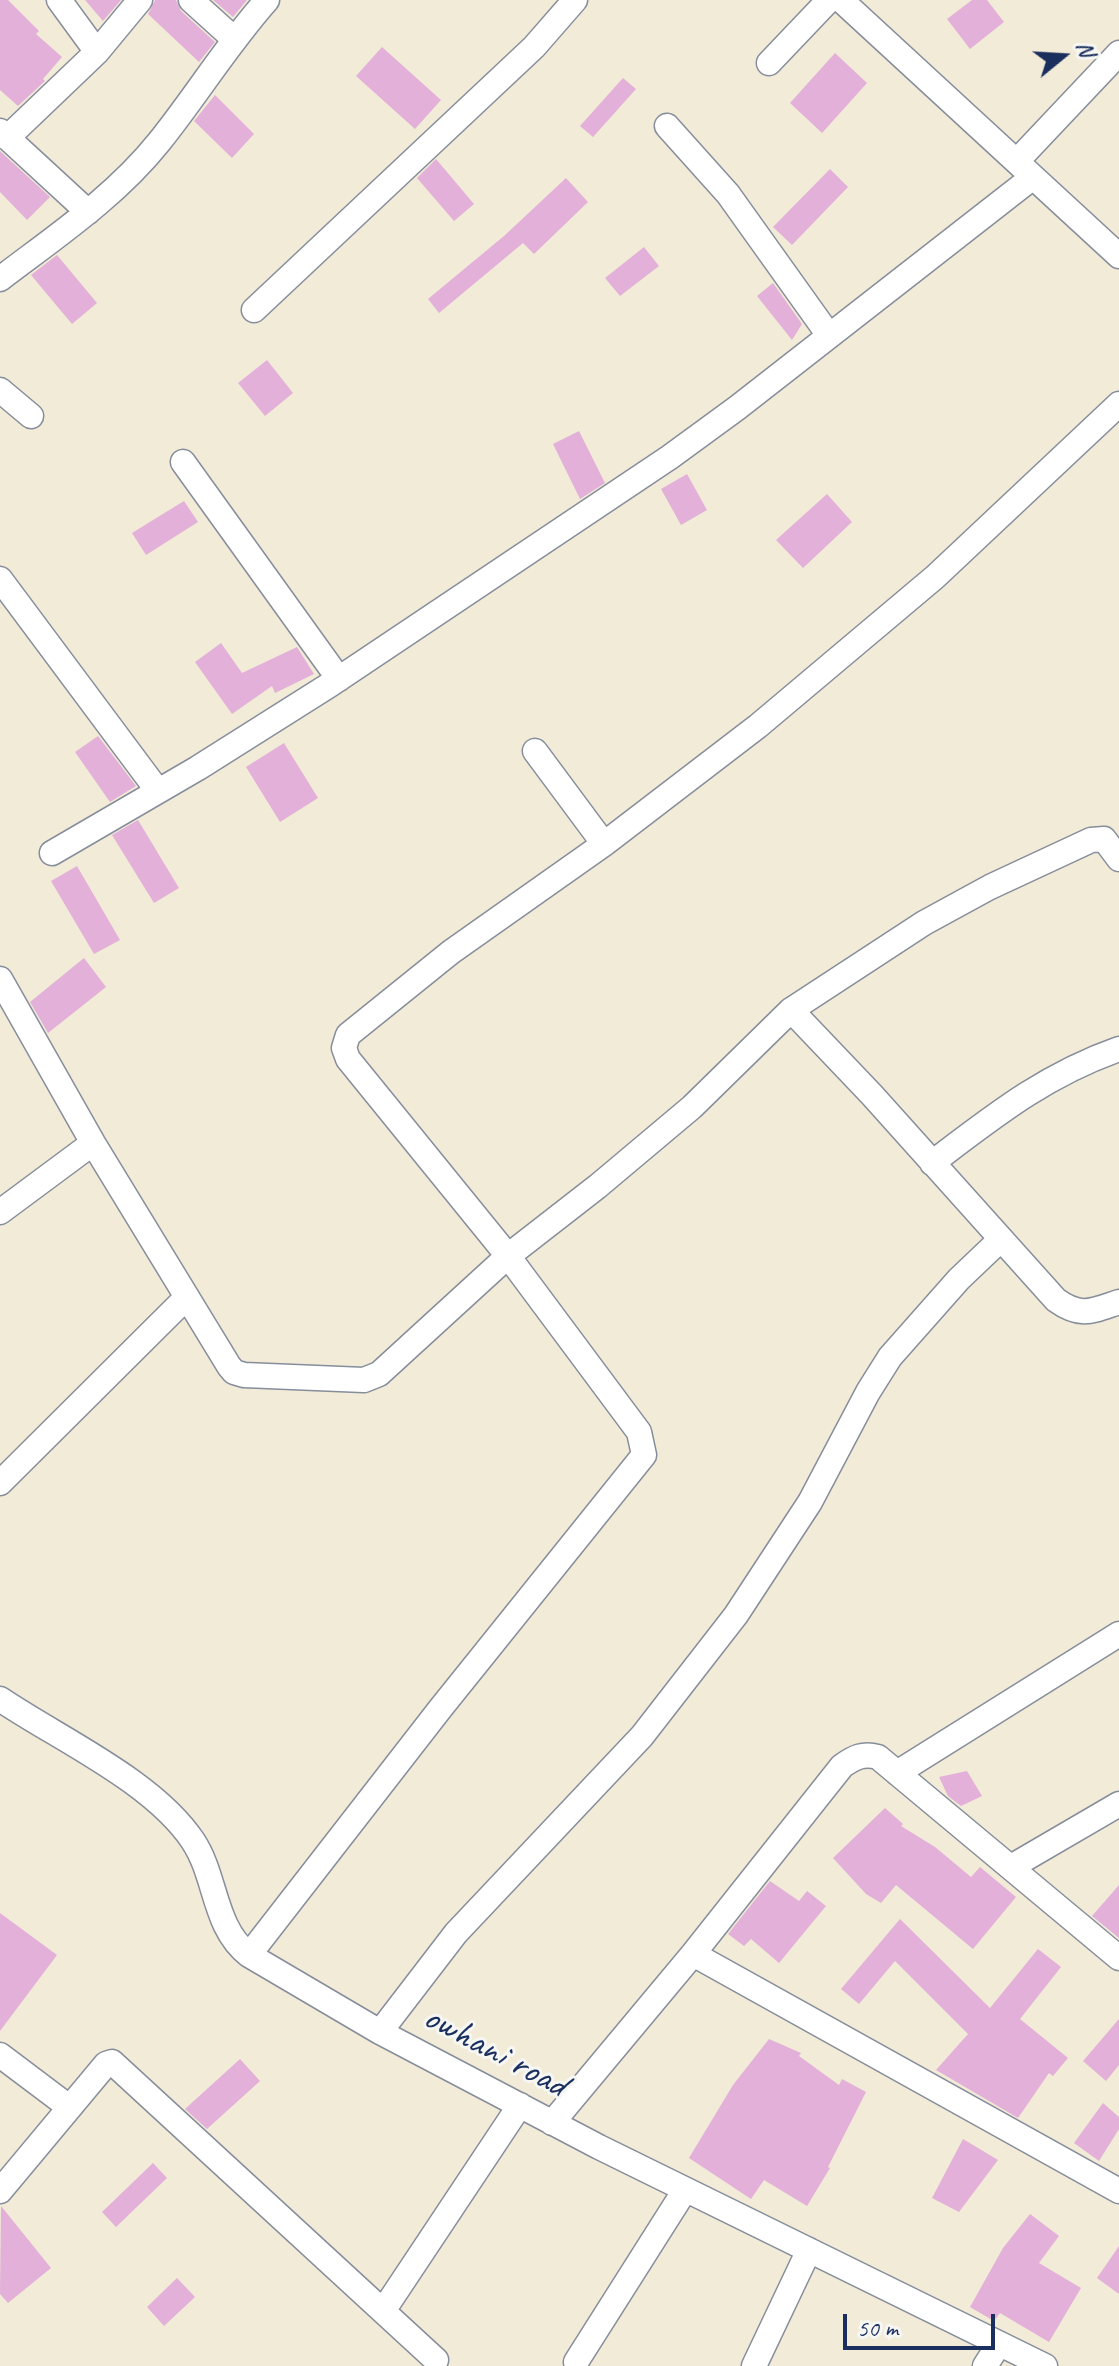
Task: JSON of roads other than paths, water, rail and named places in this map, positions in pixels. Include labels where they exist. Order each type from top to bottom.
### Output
[{"type":"street","points":[[59,0],[97,52]]},
{"type":"street","points":[[88,212],[4,134],[97,52],[140,0]]},
{"type":"street","points":[[191,0],[233,38]]},
{"type":"street","points":[[0,279],[88,212],[158,143],[233,38],[267,0]]},
{"type":"street","points":[[254,310],[534,47],[575,0]]},
{"type":"street","points":[[769,63],[829,0]]},
{"type":"street","points":[[841,0],[1119,256]]},
{"type":"street","points":[[52,853],[339,679],[670,457],[737,408],[1025,169],[1119,53]]},
{"type":"street","points":[[667,126],[728,194],[828,334]]},
{"type":"street","points":[[0,390],[31,416]]},
{"type":"street","points":[[249,1955],[440,1709],[644,1455],[639,1432],[508,1256],[348,1059],[344,1048],[348,1035],[451,952],[604,844],[758,726],[935,577],[1119,404]]},
{"type":"street","points":[[183,462],[339,679]]},
{"type":"street","points":[[0,579],[158,791]]},
{"type":"street","points":[[535,751],[604,844]]},
{"type":"street","points":[[0,979],[93,1143],[234,1372],[364,1380],[379,1374],[508,1256],[692,1107],[791,1010],[924,923],[990,887],[1091,840],[1104,839],[1119,859]]},
{"type":"street","points":[[791,1010],[1056,1300],[1071,1311],[1087,1312],[1119,1302]]},
{"type":"street","points":[[932,1163],[1039,1085],[1063,1071],[1119,1049]]},
{"type":"street","points":[[0,1212],[93,1143]]},
{"type":"street","points":[[380,2032],[456,1933],[631,1748],[670,1700],[736,1615],[810,1502],[890,1357],[959,1279],[1000,1240]]},
{"type":"street","points":[[0,1483],[187,1297]]},
{"type":"street","points":[[897,1773],[1119,1634]]},
{"type":"street","name":"owhani road","points":[[0,1699],[125,1777],[175,1820],[192,1839],[201,1856],[231,1938],[249,1955],[380,2032],[552,2123],[1045,2366]]},
{"type":"street","points":[[552,2123],[693,1954],[842,1766],[855,1757],[878,1757],[1119,1958]]},
{"type":"street","points":[[1011,1867],[1119,1804]]},
{"type":"street","points":[[693,1954],[1119,2191]]},
{"type":"street","points":[[0,2055],[69,2107]]},
{"type":"street","points":[[0,2191],[106,2064],[112,2062],[119,2065],[436,2360]]},
{"type":"street","points":[[383,2311],[520,2105]]},
{"type":"street","points":[[576,2362],[685,2190]]},
{"type":"street","points":[[754,2366],[809,2250]]},
{"type":"street","points":[[985,2366],[999,2344]]}]
